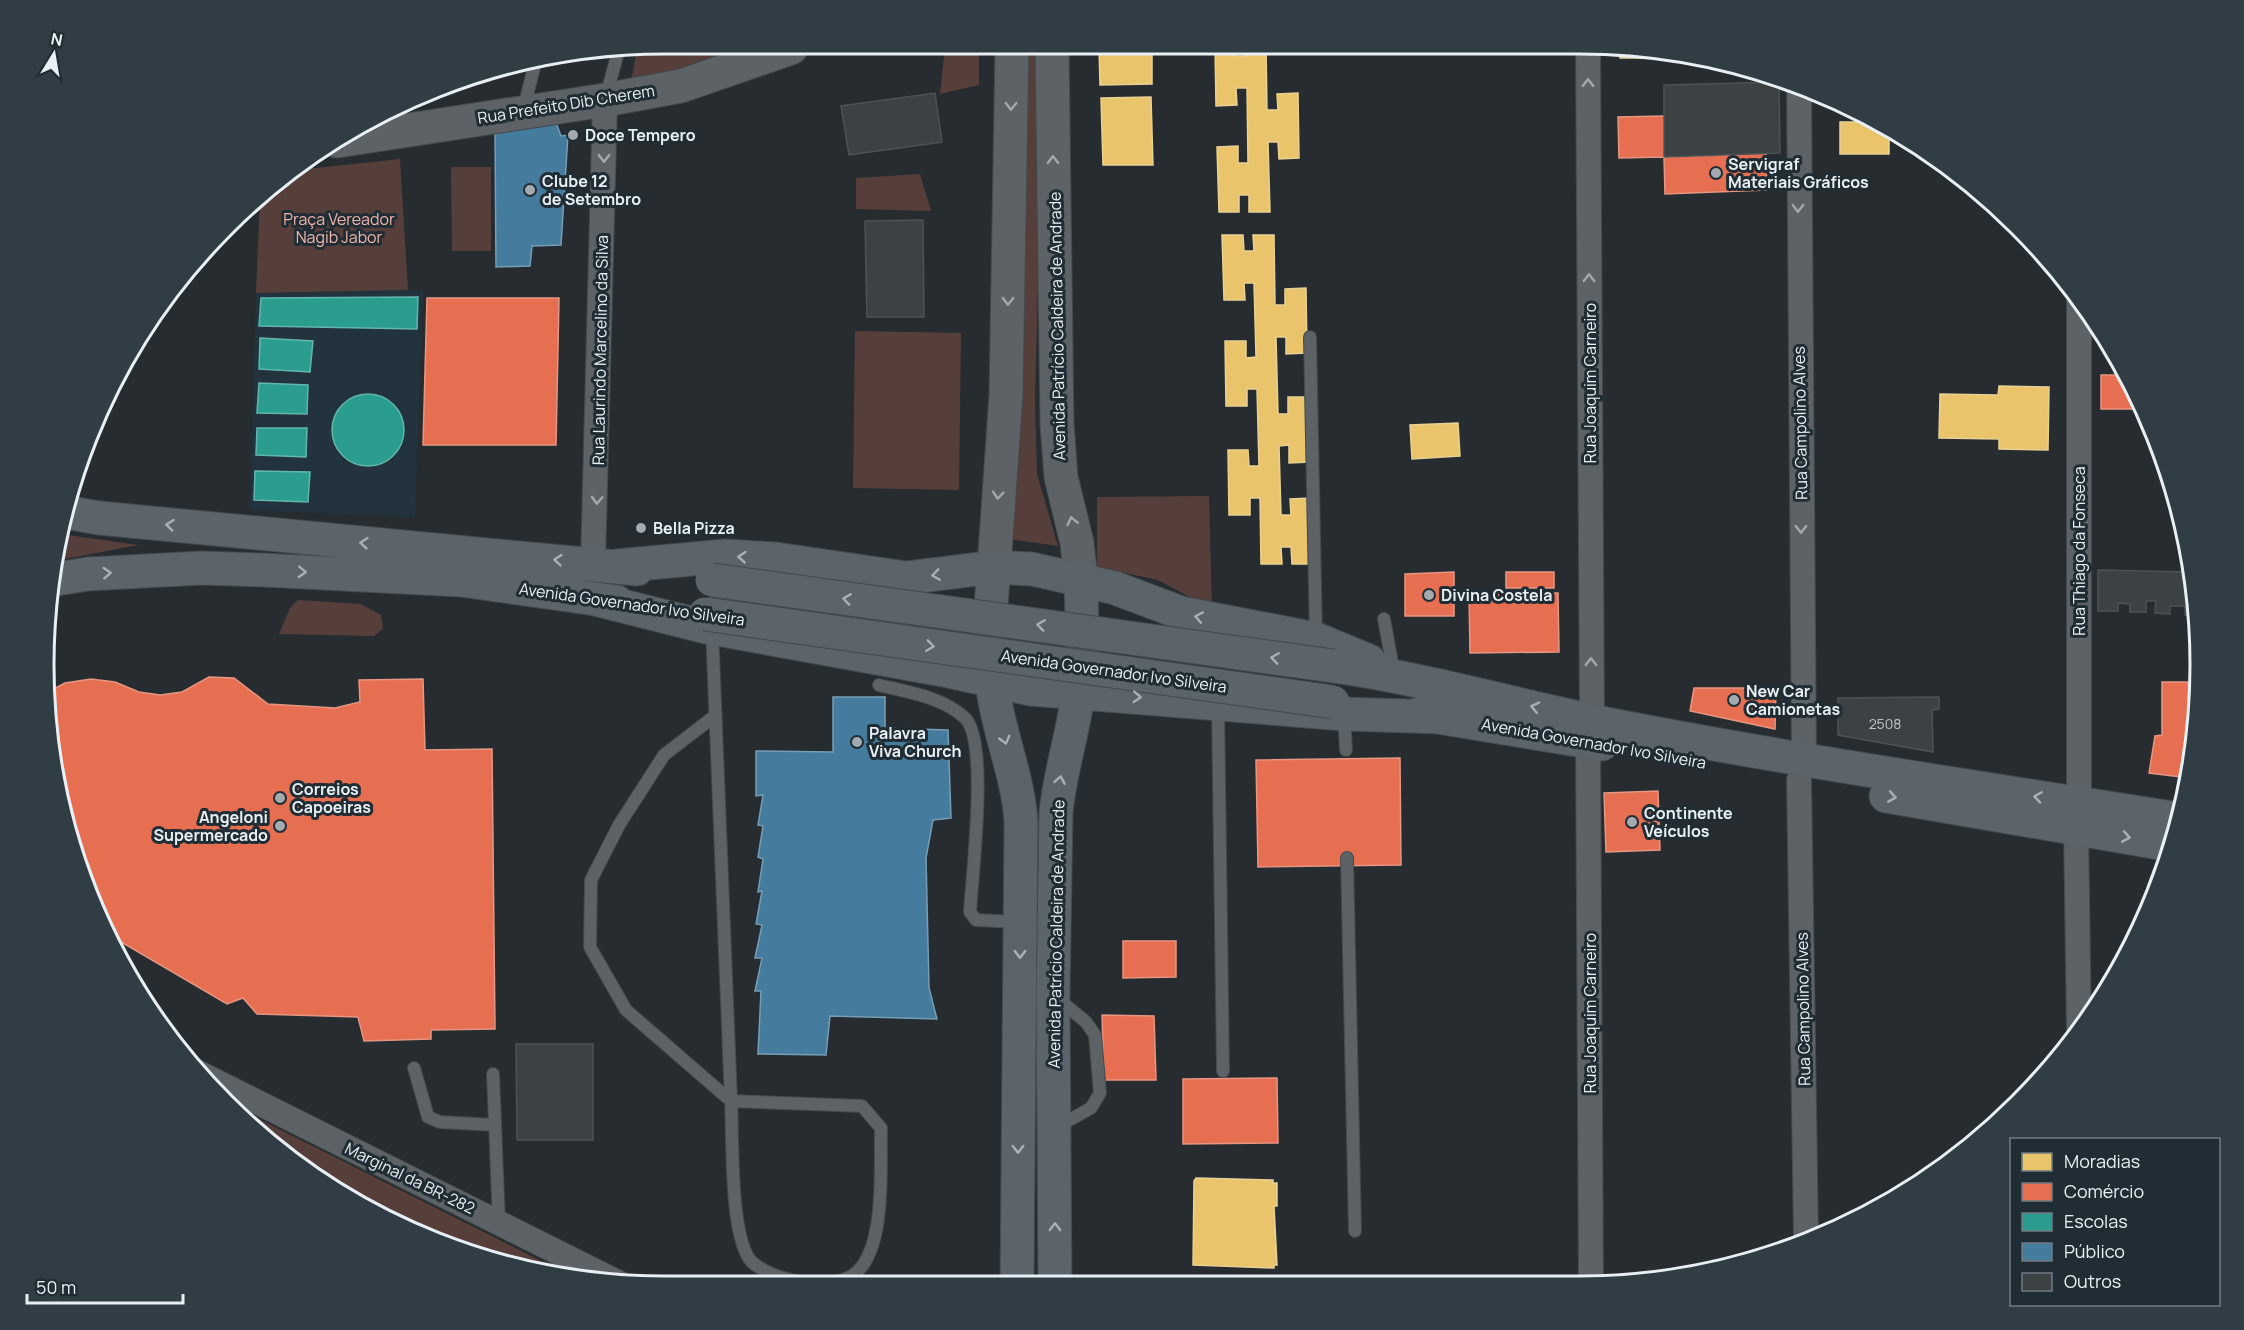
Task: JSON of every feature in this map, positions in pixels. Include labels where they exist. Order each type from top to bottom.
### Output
[{"type":"main road","name":"Rua Prefeito Dib Cherem","points":[[356,138],[605,100],[681,86],[739,58],[760,54]]},
{"type":"main road","points":[[1012,54],[1006,395],[990,631],[992,683],[1019,793],[1017,1276]]},
{"type":"main road","name":"Avenida Patrício Caldeira de Andrade","points":[[1052,54],[1057,426],[1061,477],[1077,543],[1081,579],[1082,647],[1078,695],[1059,783],[1056,812],[1053,996],[1056,1128],[1055,1276]]},
{"type":"main road","name":"Avenida Governador Ivo Silveira","points":[[74,513],[182,526],[605,565],[712,580],[1324,653],[1590,731]]},
{"type":"main road","points":[[605,565],[725,556],[776,559],[872,575],[906,578],[994,567],[1032,569],[1081,579],[1181,613],[1324,653]]},
{"type":"main road","name":"Avenida Governador Ivo Silveira","points":[[60,579],[99,573],[202,568],[462,580],[596,599],[709,621],[1338,708],[1590,731],[1802,770],[2078,816],[2170,819]]},
{"type":"main road","points":[[709,621],[943,670],[992,683],[1078,695],[1338,708]]},
{"type":"main road","name":"Avenida Governador Ivo Silveira","points":[[2078,816],[2163,843]]},
{"type":"street","name":"Rua Joaquim Carneiro","points":[[1588,54],[1591,1276]]},
{"type":"street","name":"Rua Campolino Alves","points":[[1799,95],[1806,1232]]},
{"type":"street","name":"Rua Laurindo Marcelino da Silva","points":[[605,100],[605,565]]},
{"type":"street","name":"Rua Thiago da Fonseca","points":[[2079,314],[2079,1016]]},
{"type":"street","name":"Marginal da BR-282","points":[[221,1084],[598,1272]]},
{"type":"lane","points":[[605,100],[617,56]]},
{"type":"lane","points":[[523,112],[534,69]]},
{"type":"lane","points":[[1310,337],[1324,653]]},
{"type":"lane","points":[[1384,619],[1394,675]]},
{"type":"lane","points":[[709,621],[716,715],[736,1219],[741,1245],[751,1262],[774,1276]]},
{"type":"lane","points":[[879,685],[928,698],[964,716],[971,726],[978,772],[970,912],[976,920],[1020,922]]},
{"type":"lane","points":[[1218,702],[1223,1071]]},
{"type":"lane","points":[[1338,708],[1346,750]]},
{"type":"lane","points":[[716,715],[664,755],[619,825],[591,880],[590,947],[626,1010],[731,1101],[862,1106],[881,1128],[878,1218],[869,1256],[850,1276]]},
{"type":"lane","points":[[1347,858],[1355,1232]]},
{"type":"lane","points":[[1053,996],[1086,1022],[1095,1035],[1100,1093],[1091,1108],[1056,1128]]},
{"type":"lane","points":[[414,1068],[428,1117],[440,1122],[495,1125]]},
{"type":"lane","points":[[493,1074],[499,1223]]},
{"type":"shaded area","points":[[456,91],[455,95],[413,109]]},
{"type":"shaded area","points":[[423,290],[415,517],[250,510],[256,293]]},
{"type":"green space","points":[[729,54],[631,82],[636,55]]},
{"type":"green space","points":[[944,54],[979,54],[979,85],[940,94]]},
{"type":"green space","points":[[1023,54],[1037,54],[1041,177],[1035,399],[1037,474],[1058,546],[1008,539]]},
{"type":"green space","name":"Praça Vereador Nagib Jabor","points":[[400,159],[408,290],[256,293],[260,208],[309,169]]},
{"type":"green space","points":[[451,167],[491,167],[491,251],[452,251]]},
{"type":"green space","points":[[920,174],[931,211],[856,209],[856,178]]},
{"type":"green space","points":[[855,331],[961,333],[959,490],[853,488]]},
{"type":"green space","points":[[1209,496],[1212,609],[1158,580],[1097,567],[1097,497]]},
{"type":"green space","points":[[69,535],[138,545],[64,559]]},
{"type":"green space","points":[[298,600],[361,604],[381,615],[383,629],[374,636],[279,634],[290,608]]},
{"type":"green space","points":[[254,1117],[548,1264],[469,1244],[395,1213],[326,1173],[293,1150]]},
{"type":"building: Moradias","points":[[1099,54],[1152,54],[1152,84],[1100,85]]},
{"type":"building: Moradias","points":[[1215,54],[1246,56],[1246,54],[1266,54],[1267,110],[1278,110],[1277,94],[1298,93],[1299,158],[1279,159],[1278,142],[1268,142],[1270,212],[1249,212],[1249,195],[1239,195],[1239,212],[1219,212],[1217,147],[1238,146],[1238,163],[1248,163],[1247,88],[1236,88],[1237,105],[1216,106]]},
{"type":"building: Moradias","points":[[1620,55],[1649,58],[1620,58]]},
{"type":"building: Moradias","points":[[1151,97],[1153,165],[1103,165],[1101,98]]},
{"type":"building: Moradias","points":[[1840,122],[1858,122],[1889,139],[1889,154],[1840,154]]},
{"type":"building: Moradias","points":[[1222,235],[1243,235],[1244,251],[1254,251],[1253,235],[1274,235],[1275,305],[1285,305],[1285,289],[1306,288],[1307,353],[1286,354],[1286,337],[1276,337],[1278,414],[1288,414],[1288,397],[1309,397],[1310,462],[1289,463],[1289,445],[1279,446],[1281,515],[1291,515],[1290,499],[1311,498],[1313,564],[1292,564],[1291,547],[1281,547],[1282,564],[1261,564],[1260,498],[1250,498],[1250,515],[1229,515],[1228,450],[1248,450],[1249,466],[1259,466],[1257,389],[1247,389],[1247,406],[1226,406],[1225,341],[1246,341],[1246,358],[1256,357],[1254,283],[1244,283],[1245,300],[1224,300]]},
{"type":"building: Moradias","points":[[1999,386],[2049,387],[2048,450],[1999,449],[1999,439],[1939,438],[1940,394],[1998,395]]},
{"type":"building: Moradias","points":[[1458,423],[1460,456],[1412,459],[1410,425]]},
{"type":"building: Moradias","points":[[1196,1178],[1273,1180],[1273,1183],[1277,1183],[1277,1206],[1274,1206],[1277,1265],[1274,1265],[1274,1268],[1193,1265],[1194,1181]]},
{"type":"building: Comércio","points":[[1664,116],[1664,157],[1619,158],[1618,117]]},
{"type":"building: Comércio","name":"Servigraf Materiais Gráficos","points":[[1766,153],[1767,190],[1665,194],[1664,157]]},
{"type":"building: Comércio","points":[[427,298],[559,298],[556,445],[423,445]]},
{"type":"building: Comércio","points":[[2101,375],[2116,375],[2133,409],[2101,409]]},
{"type":"building: Comércio","name":"Divina Costela","points":[[1454,572],[1454,616],[1405,616],[1405,574]]},
{"type":"building: Comércio","points":[[1506,572],[1554,572],[1554,588],[1506,588]]},
{"type":"building: Comércio","points":[[1558,593],[1559,652],[1470,653],[1469,594]]},
{"type":"building: Comércio","name":"Angeloni Supermercado","points":[[209,677],[234,678],[268,704],[335,708],[360,702],[359,680],[423,679],[425,750],[492,749],[495,1029],[431,1030],[431,1039],[364,1041],[358,1017],[257,1014],[243,998],[227,1004],[121,942],[86,861],[75,823],[59,745],[55,688],[65,683],[91,679],[115,682],[139,692],[160,695],[182,692]]},
{"type":"building: Comércio","points":[[2162,682],[2188,682],[2188,712],[2179,777],[2149,773],[2155,736],[2162,735]]},
{"type":"building: Comércio","name":"New Car Camionetas","points":[[1694,688],[1776,688],[1775,729],[1690,711]]},
{"type":"building: Comércio","points":[[1400,758],[1401,865],[1258,867],[1256,760]]},
{"type":"building: Comércio","name":"Continente Veículos","points":[[1658,791],[1660,850],[1606,852],[1604,793]]},
{"type":"building: Comércio","points":[[1123,941],[1176,941],[1176,977],[1123,978]]},
{"type":"building: Comércio","points":[[1102,1015],[1154,1016],[1156,1080],[1104,1080]]},
{"type":"building: Comércio","points":[[1277,1078],[1278,1143],[1183,1144],[1183,1079]]},
{"type":"building: Escolas","points":[[418,297],[417,329],[259,326],[261,298]]},
{"type":"building: Escolas","points":[[260,338],[313,341],[310,372],[259,369]]},
{"type":"building: Escolas","points":[[259,383],[308,385],[307,414],[257,413]]},
{"type":"building: Escolas","points":[[368,394],[388,400],[398,410],[404,430],[398,450],[388,460],[368,466],[348,460],[338,450],[332,430],[338,410],[348,400]]},
{"type":"building: Escolas","points":[[257,428],[307,428],[306,457],[256,455]]},
{"type":"building: Escolas","points":[[255,471],[310,472],[308,502],[254,500]]},
{"type":"building: Público","name":"Clube 12 de Setembro","points":[[555,120],[561,136],[568,135],[561,245],[532,246],[530,266],[496,267],[495,135],[502,129]]},
{"type":"building: Público","points":[[833,697],[885,697],[885,728],[948,730],[951,818],[933,820],[926,858],[929,988],[937,1019],[830,1016],[826,1055],[758,1054],[761,991],[755,991],[762,958],[755,958],[762,925],[756,924],[762,891],[758,892],[763,859],[758,857],[763,826],[758,825],[763,795],[756,796],[756,751],[833,752]]},
{"type":"building: Outros","points":[[1763,82],[1779,88],[1780,153],[1664,157],[1664,85]]},
{"type":"building: Outros","points":[[935,93],[942,142],[849,155],[841,106]]},
{"type":"building: Outros","points":[[923,220],[924,317],[867,317],[865,221]]},
{"type":"building: Outros","points":[[2098,570],[2183,572],[2188,615],[2185,615],[2185,606],[2170,606],[2170,614],[2155,613],[2156,601],[2146,601],[2146,612],[2130,612],[2130,604],[2118,603],[2118,611],[2098,611]]},
{"type":"building: Outros","points":[[1939,697],[1939,709],[1932,710],[1933,752],[1838,735],[1838,698]]},
{"type":"building: Outros","points":[[516,1044],[593,1044],[593,1140],[517,1140]]},
{"type":"place","name":"Doce Tempero","points":[[573,135]]},
{"type":"place","name":"Servigraf Materiais Gráficos","points":[[1716,173]]},
{"type":"place","name":"Clube 12 de Setembro","points":[[530,190]]},
{"type":"place","name":"Bella Pizza","points":[[641,528]]},
{"type":"place","name":"Divina Costela","points":[[1429,595]]},
{"type":"place","name":"New Car Camionetas","points":[[1734,700]]},
{"type":"place","name":"Palavra Viva Church","points":[[857,742]]},
{"type":"place","name":"Correios Capoeiras","points":[[280,798]]},
{"type":"place","name":"Continente Veículos","points":[[1632,822]]},
{"type":"place","name":"Angeloni Supermercado","points":[[280,826]]}]
